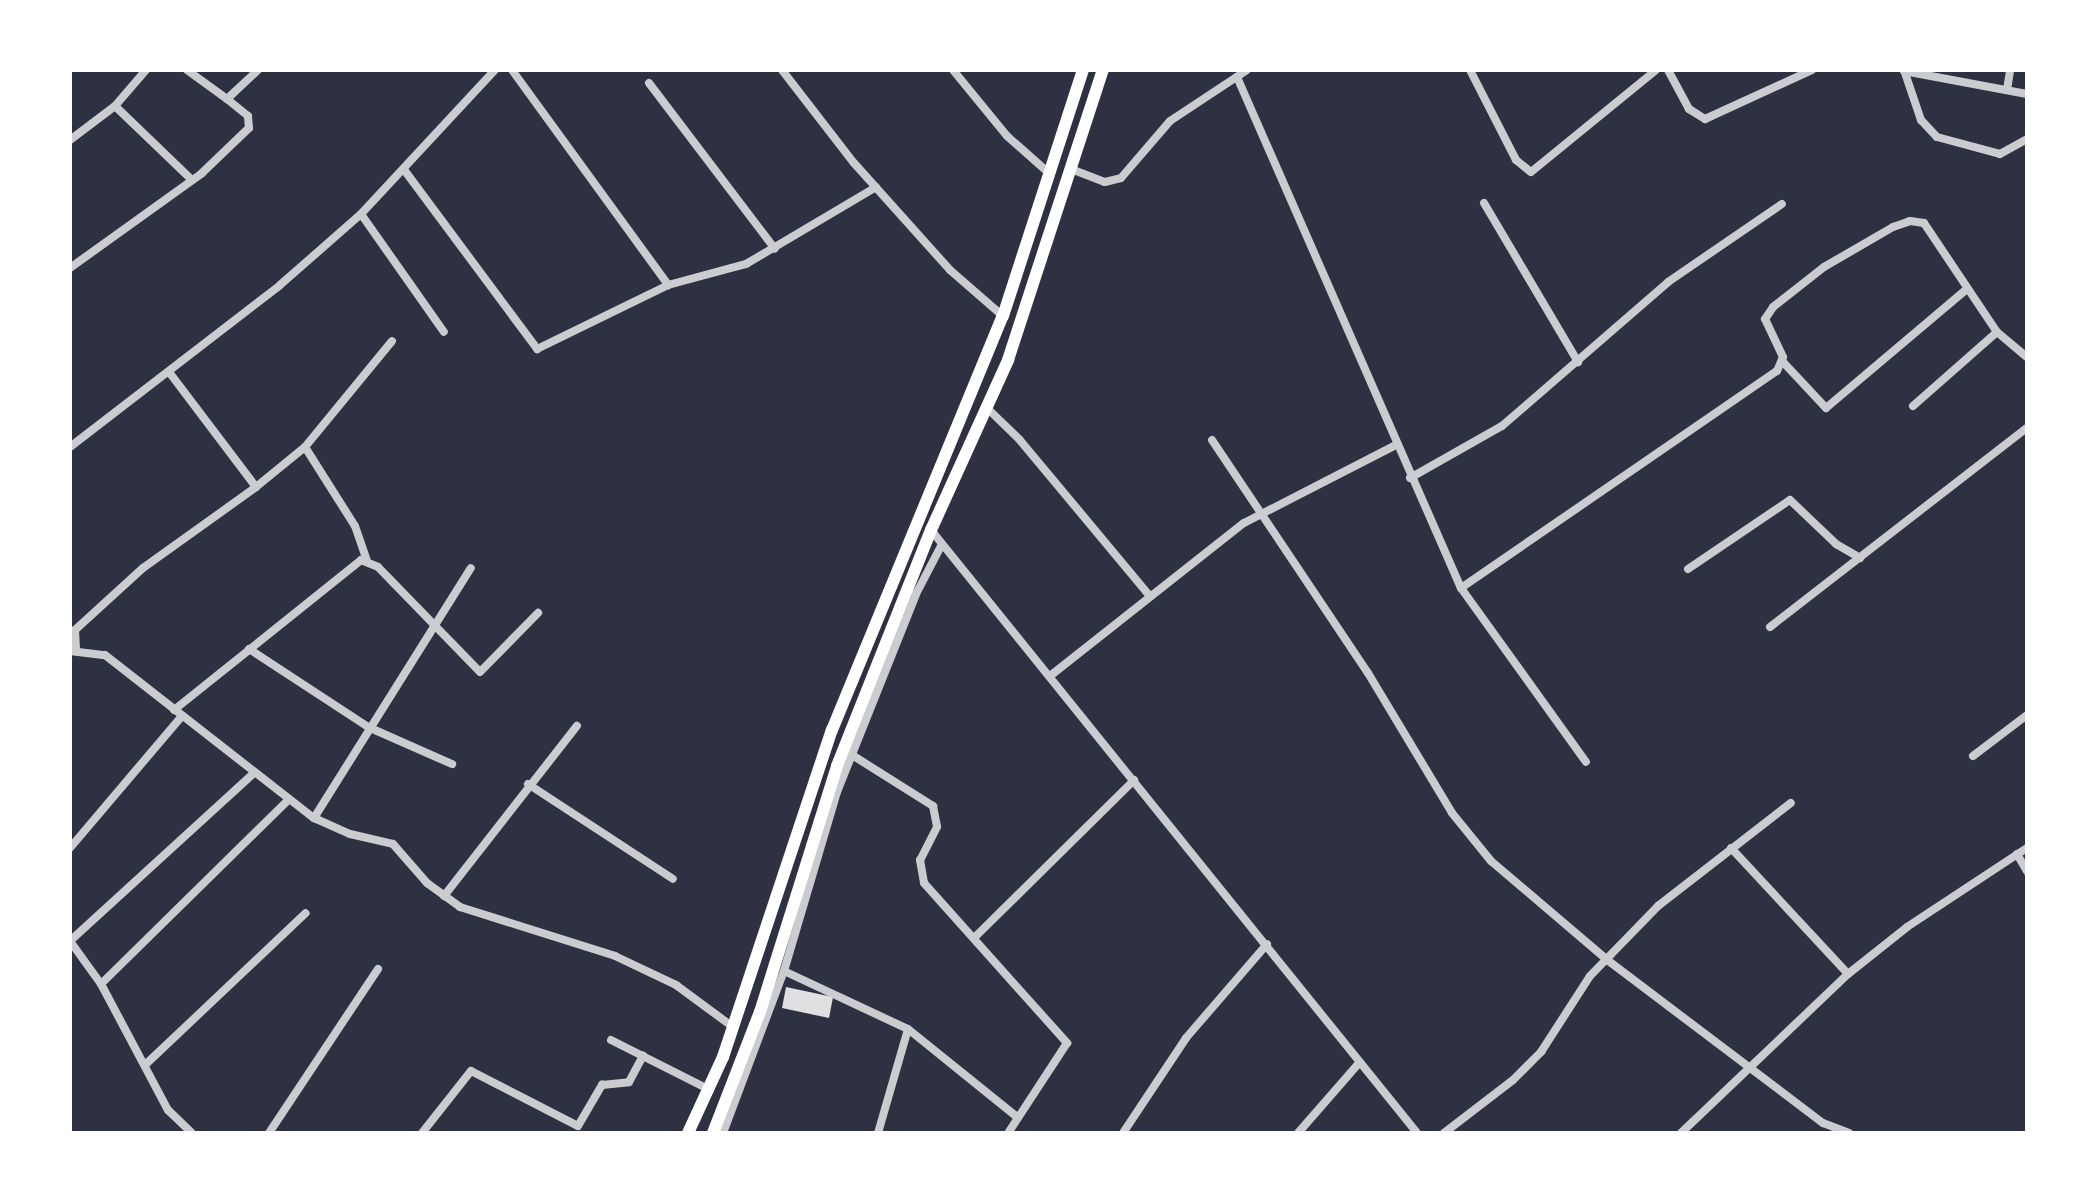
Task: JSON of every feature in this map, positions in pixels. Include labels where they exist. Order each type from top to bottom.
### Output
[{"type":"main road","points":[[688,1133],[710,1090],[733,1027],[832,730],[1003,316],[1052,176],[1083,70]]},
{"type":"main road","points":[[713,1133],[760,1012],[828,790],[931,530],[987,408],[1103,70]]},
{"type":"street","points":[[70,140],[115,106],[146,70]]},
{"type":"street","points":[[70,268],[192,180],[251,124],[227,99],[187,70]]},
{"type":"street","points":[[227,99],[258,70]]},
{"type":"street","points":[[70,447],[169,372],[361,214],[405,171],[495,70]]},
{"type":"street","points":[[512,70],[668,285]]},
{"type":"street","points":[[782,70],[876,187],[950,270],[1003,316]]},
{"type":"street","points":[[953,70],[1007,136],[1052,176]]},
{"type":"street","points":[[1071,169],[1105,182],[1121,178],[1170,121],[1247,70]]},
{"type":"street","points":[[1470,70],[1516,160],[1531,172],[1656,70]]},
{"type":"street","points":[[1668,70],[1689,109],[1705,119],[1812,70]]},
{"type":"street","points":[[2027,94],[1904,70],[1921,120],[1937,137],[2000,154],[2027,139]]},
{"type":"street","points":[[2007,90],[2010,70]]},
{"type":"street","points":[[1237,77],[1410,478],[1461,588],[1586,762]]},
{"type":"street","points":[[649,83],[775,249]]},
{"type":"street","points":[[115,106],[192,180]]},
{"type":"street","points":[[405,171],[537,349],[668,285],[724,273],[775,249],[876,187]]},
{"type":"street","points":[[1484,203],[1578,362]]},
{"type":"street","points":[[1410,478],[1481,441],[1691,264],[1782,204]]},
{"type":"street","points":[[361,214],[444,332]]},
{"type":"street","points":[[1967,289],[1826,408],[1783,362],[1766,325],[1773,307],[1824,267],[1893,227],[1918,219],[1924,223],[1997,332],[2027,357]]},
{"type":"street","points":[[1913,406],[1997,332]]},
{"type":"street","points":[[392,341],[305,447],[256,487],[143,568],[71,634],[73,650],[105,655],[287,801],[314,818],[350,834],[393,844],[444,896],[480,916],[563,937],[654,974],[733,1027]]},
{"type":"street","points":[[1461,588],[1649,464],[1783,362]]},
{"type":"street","points":[[169,372],[256,487]]},
{"type":"street","points":[[987,408],[1019,439],[1148,594]]},
{"type":"street","points":[[1770,627],[2027,428]]},
{"type":"street","points":[[1212,440],[1468,836],[1606,959],[1823,1123],[1849,1133]]},
{"type":"street","points":[[1050,676],[1148,594],[1261,512],[1396,445]]},
{"type":"street","points":[[305,447],[355,526],[367,560],[482,672],[538,613]]},
{"type":"street","points":[[1688,569],[1790,500],[1836,544],[1860,558]]},
{"type":"street","points":[[931,530],[1417,1133]]},
{"type":"street","points":[[723,1133],[784,971],[852,755],[916,594],[942,544]]},
{"type":"street","points":[[70,848],[178,713],[249,649],[356,562],[367,560]]},
{"type":"street","points":[[314,818],[431,625],[471,568]]},
{"type":"street","points":[[249,649],[368,727],[452,764]]},
{"type":"street","points":[[1973,756],[2027,715]]},
{"type":"street","points":[[444,896],[528,784],[577,726]]},
{"type":"street","points":[[852,755],[933,806],[938,821],[922,852],[920,875],[1067,1043],[1061,1058],[1016,1116],[1008,1133]]},
{"type":"street","points":[[192,1133],[168,1110],[101,984],[70,941],[253,774]]},
{"type":"street","points":[[974,938],[1134,780]]},
{"type":"street","points":[[528,784],[673,879]]},
{"type":"street","points":[[101,984],[287,801]]},
{"type":"street","points":[[1444,1133],[1513,1080],[1541,1052],[1606,959],[1658,906],[1791,803]]},
{"type":"street","points":[[1731,848],[1848,974]]},
{"type":"street","points":[[1681,1133],[1747,1066],[1848,974],[1907,927],[2027,848]]},
{"type":"street","points":[[2017,854],[2027,871]]},
{"type":"street","points":[[145,1065],[306,913]]},
{"type":"street","points":[[1123,1133],[1186,1038],[1267,944]]},
{"type":"street","points":[[269,1133],[378,969]]},
{"type":"street","points":[[784,971],[908,1029],[1016,1116]]},
{"type":"street","points":[[878,1133],[908,1029]]},
{"type":"street","points":[[611,1040],[710,1090]]},
{"type":"street","points":[[422,1133],[471,1071],[578,1126],[602,1085],[629,1082],[643,1056]]},
{"type":"street","points":[[1298,1133],[1360,1062]]},
{"type":"building","points":[[786,987],[833,997],[829,1018],[782,1008]]}]
